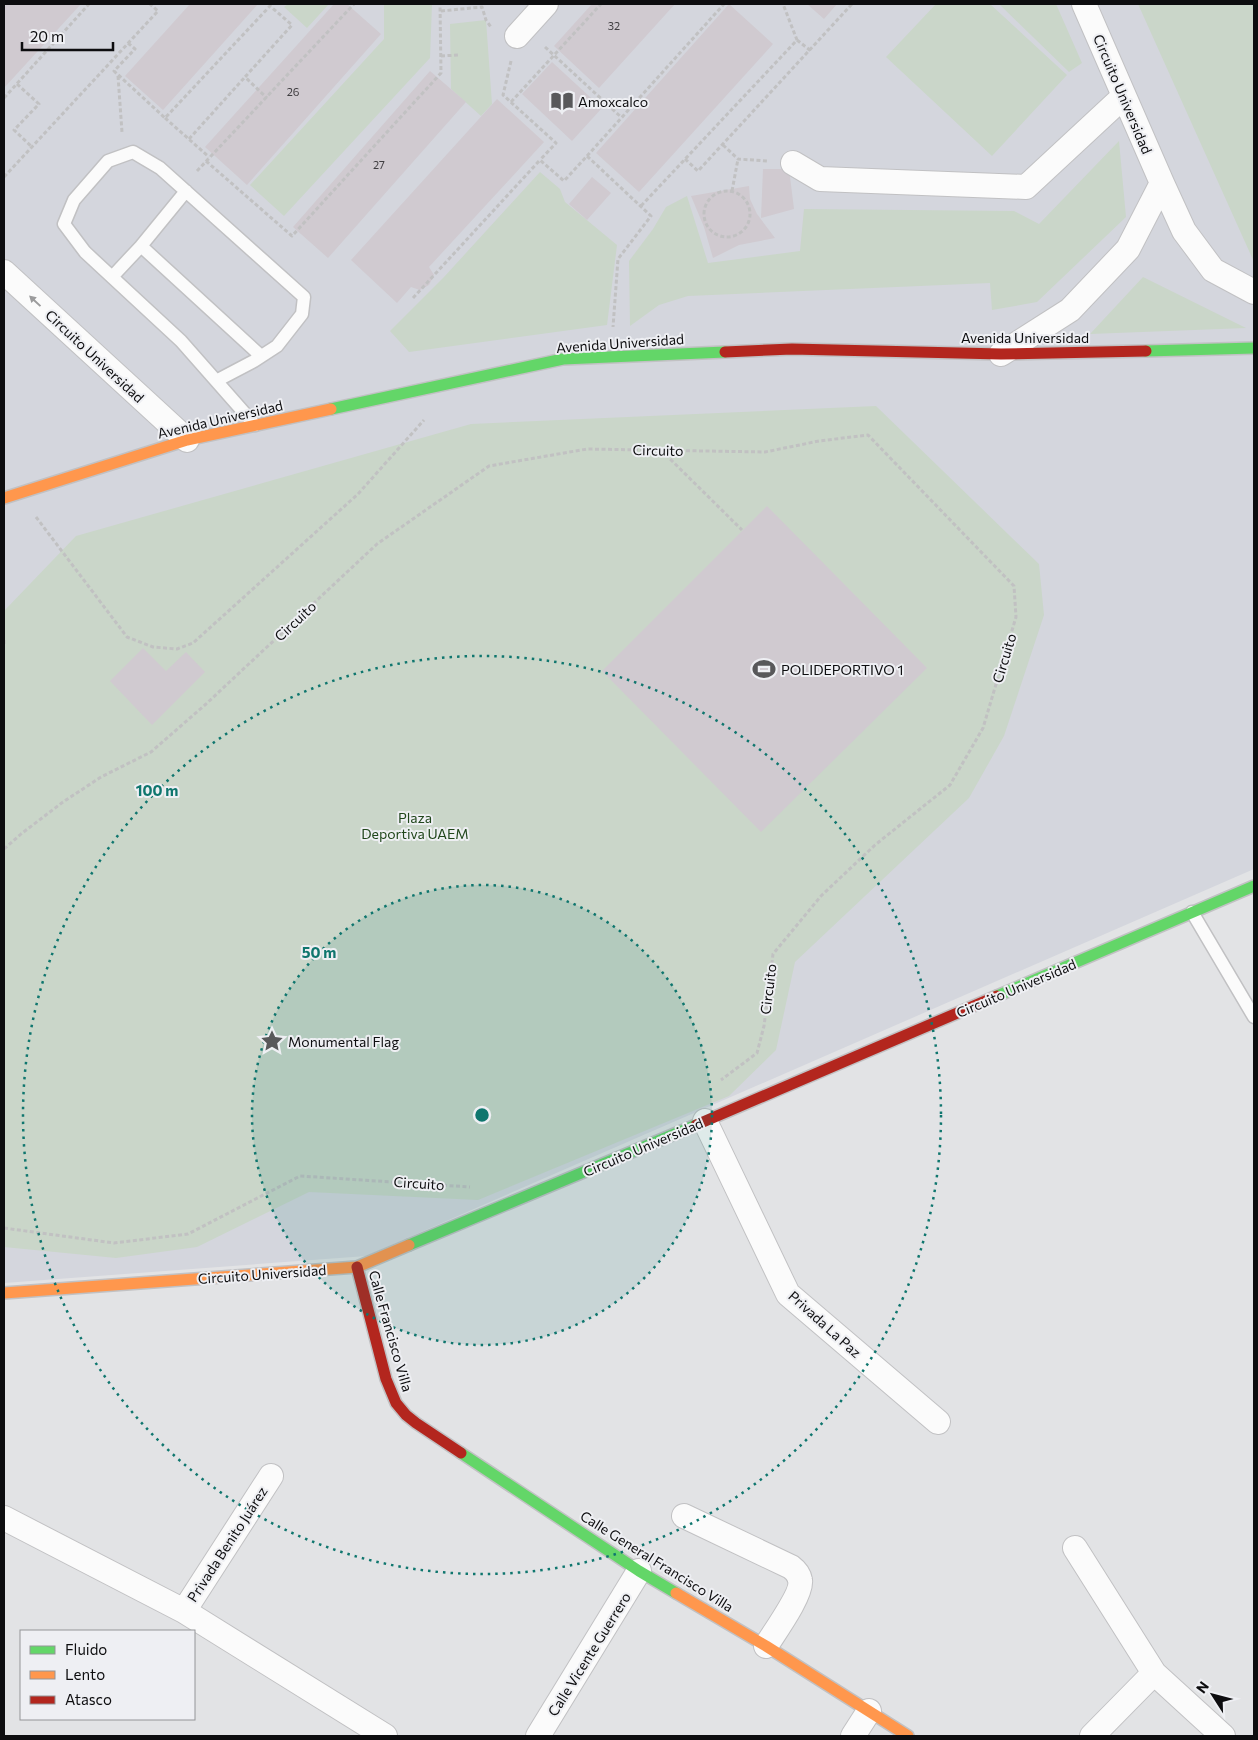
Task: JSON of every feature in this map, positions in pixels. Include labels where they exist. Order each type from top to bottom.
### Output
[{"type":"street","points":[[521,32],[546,4]]},
{"type":"street","name":"Circuito Universidad","points":[[1084,4],[1184,231],[1213,270],[1254,292]]},
{"type":"street","points":[[793,163],[820,179],[1026,187],[1124,96]]},
{"type":"street","points":[[1001,354],[1070,310],[1128,249],[1162,184]]},
{"type":"street","name":"Circuito Universidad","points":[[4,272],[187,440]]},
{"type":"street","name":"Avenida Universidad","points":[[4,498],[187,440],[563,359],[792,349],[1001,354],[1254,348]]},
{"type":"street","name":"Circuito Universidad","points":[[4,1293],[357,1267],[705,1121],[1254,886]]},
{"type":"street","name":"Privada La Paz","points":[[705,1121],[788,1294],[938,1422]]},
{"type":"street","name":"Calle Francisco Villa","points":[[357,1267],[386,1379],[396,1403]]},
{"type":"street","name":"Calle General Francisco Villa","points":[[396,1403],[416,1424],[639,1571],[766,1646],[908,1736]]},
{"type":"street","name":"Privada Benito Juárez","points":[[184,1611],[271,1476]]},
{"type":"street","points":[[684,1516],[791,1567],[796,1572],[800,1579],[798,1593],[766,1646]]},
{"type":"street","points":[[4,1518],[184,1611],[385,1736]]},
{"type":"street","points":[[1075,1548],[1154,1673],[1223,1736]]},
{"type":"street","name":"Calle Vicente Guerrero","points":[[538,1736],[639,1571]]},
{"type":"street","points":[[1092,1736],[1154,1673]]},
{"type":"street","points":[[853,1736],[869,1711]]},
{"type":"lane","points":[[216,381],[276,346],[302,314],[304,297],[160,168],[133,152],[108,161],[74,200],[64,224],[85,252],[181,341],[254,425]]},
{"type":"lane","points":[[112,277],[141,246],[186,191]]},
{"type":"lane","points":[[141,246],[261,356]]},
{"type":"lane","points":[[1192,912],[1254,1017]]},
{"type":"path","points":[[4,98],[89,4]]},
{"type":"path","points":[[4,177],[158,11],[150,4]]},
{"type":"path","points":[[186,191],[198,169],[354,4]]},
{"type":"path","points":[[128,43],[135,49],[114,71],[118,76],[189,139],[208,159],[292,236],[440,73],[440,4]]},
{"type":"path","points":[[511,102],[601,4]]},
{"type":"path","points":[[540,160],[564,181],[724,4]]},
{"type":"path","points":[[783,4],[798,40],[811,50]]},
{"type":"path","points":[[685,158],[698,171],[852,4]]},
{"type":"path","points":[[166,118],[270,6],[292,25],[189,139]]},
{"type":"path","points":[[440,11],[482,7]]},
{"type":"path","points":[[413,298],[556,143],[503,95],[521,32],[554,54],[622,117]]},
{"type":"path","points":[[641,206],[798,40]]},
{"type":"path","points":[[441,56],[458,55]]},
{"type":"path","points":[[118,76],[121,112]]},
{"type":"path","points":[[245,77],[267,98]]},
{"type":"path","points":[[17,84],[39,104],[14,130],[32,147]]},
{"type":"path","points":[[723,145],[738,159],[793,163]]},
{"type":"path","points":[[587,156],[651,216],[618,259],[612,330]]},
{"type":"path","points":[[732,191],[738,159]]},
{"type":"path","points":[[732,191],[745,198],[749,204],[750,219],[743,232],[728,238],[713,233],[708,227],[704,212],[706,204],[717,193],[732,191]]},
{"type":"path","points":[[18,493],[127,637],[153,648],[177,649],[194,644],[350,500],[428,416]]},
{"type":"path","name":"Circuito","points":[[4,849],[35,823],[93,782],[152,752],[377,544],[489,466],[587,449],[765,452],[819,441],[868,435],[1014,586],[1016,617],[983,728],[950,785],[875,845],[821,896],[773,954],[764,1026],[757,1052],[719,1082]]},
{"type":"path","points":[[660,450],[742,530]]},
{"type":"path","name":"Circuito","points":[[4,1228],[114,1243],[188,1234],[300,1176],[475,1187]]},
{"type":"shaded area","points":[[4,4],[1254,4],[1254,869],[366,1256],[4,1283]]},
{"type":"green space","points":[[288,4],[329,4],[307,28],[284,7]]},
{"type":"green space","points":[[384,4],[432,4],[430,58],[284,216],[250,185],[384,39]]},
{"type":"green space","points":[[936,4],[990,4],[1067,75],[992,156],[886,57]]},
{"type":"green space","points":[[999,4],[1056,4],[1082,63],[1069,72]]},
{"type":"green space","points":[[1138,4],[1254,4],[1254,262]]},
{"type":"green space","points":[[486,20],[492,104],[481,116],[451,89],[450,24]]},
{"type":"green space","points":[[1119,141],[1126,217],[1037,302],[992,310],[990,283],[688,296],[659,305],[630,326],[629,261],[653,229],[666,207],[687,196],[708,263],[800,251],[804,209],[1014,211],[1039,224]]},
{"type":"green space","points":[[540,172],[560,189],[565,202],[617,245],[607,325],[409,352],[390,331],[444,277]]},
{"type":"green space","points":[[1143,277],[1246,328],[1090,334]]},
{"type":"green space","name":"Plaza Deportiva UAEM","points":[[876,406],[1039,564],[1044,615],[1004,736],[969,798],[795,962],[776,1050],[729,1096],[478,1200],[309,1192],[197,1247],[116,1258],[4,1247],[4,611],[76,536],[471,424]]},
{"type":"building","points":[[7,4],[81,4],[4,88],[4,7]]},
{"type":"building","points":[[190,4],[258,4],[163,110],[125,76]]},
{"type":"building","points":[[334,4],[347,4],[381,34],[247,185],[205,147]]},
{"type":"building","points":[[592,4],[675,4],[599,88],[554,46]]},
{"type":"building","points":[[729,4],[773,44],[639,192],[596,153]]},
{"type":"building","points":[[807,4],[837,4],[824,19]]},
{"type":"building","name":"Amoxcalco","points":[[552,62],[602,108],[572,141],[522,94]]},
{"type":"building","points":[[430,71],[466,102],[328,258],[293,227]]},
{"type":"building","points":[[497,99],[544,142],[429,267],[434,275],[429,285],[420,290],[411,287],[397,303],[351,260]]},
{"type":"building","points":[[763,169],[789,169],[794,209],[761,218]]},
{"type":"building","points":[[592,177],[611,193],[587,220],[569,204]]},
{"type":"building","points":[[749,186],[750,199],[757,214],[775,238],[739,245],[713,258],[704,227],[691,196]]},
{"type":"building","name":"POLIDEPORTIVO 1","points":[[767,506],[927,668],[761,832],[602,671]]},
{"type":"building","points":[[143,648],[166,671],[186,652],[205,672],[152,725],[110,681]]},
{"type":"traffic: fast","points":[[1146,351],[1254,348]]},
{"type":"traffic: fast","points":[[331,409],[563,359],[725,352]]},
{"type":"traffic: fast","points":[[997,996],[1254,886]]},
{"type":"traffic: fast","points":[[409,1245],[696,1125]]},
{"type":"traffic: fast","points":[[461,1453],[639,1571],[676,1593]]},
{"type":"traffic: slow","points":[[4,498],[187,440],[331,409]]},
{"type":"traffic: slow","points":[[4,1293],[357,1267],[409,1245]]},
{"type":"traffic: slow","points":[[676,1593],[766,1646],[908,1736]]},
{"type":"traffic: jam","points":[[725,352],[792,349],[1001,354],[1146,351]]},
{"type":"traffic: jam","points":[[696,1125],[997,996]]},
{"type":"traffic: jam","points":[[357,1267],[386,1379],[396,1403],[416,1423],[461,1453]]},
{"type":"place","name":"Amoxcalco","points":[[562,101]]},
{"type":"place","name":"POLIDEPORTIVO 1","points":[[764,669]]},
{"type":"place","name":"Monumental Flag","points":[[272,1041]]}]
